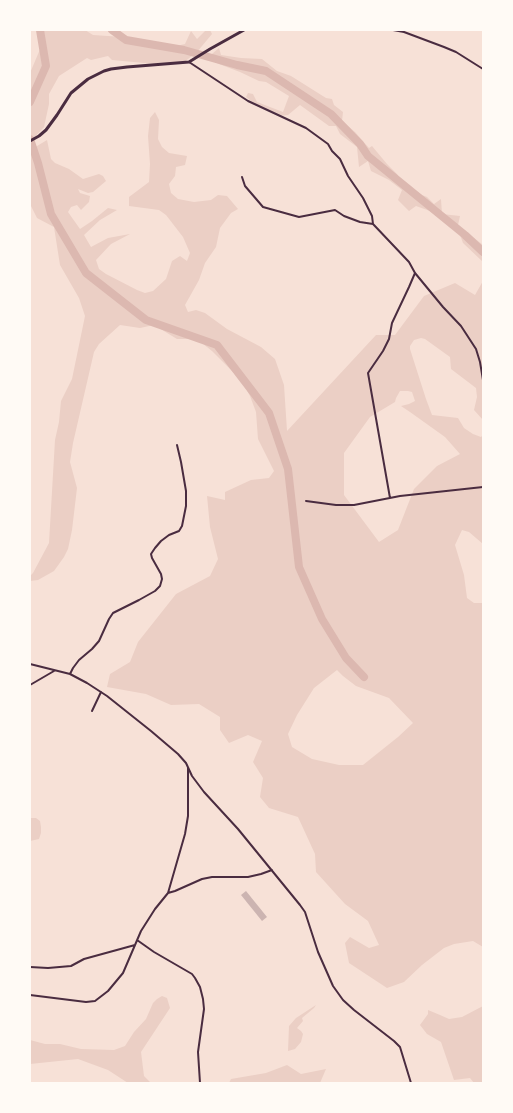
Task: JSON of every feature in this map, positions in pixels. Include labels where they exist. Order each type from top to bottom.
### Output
[{"type":"main road","points":[[30,141],[46,130],[71,93],[88,79],[104,71],[127,67],[189,62],[244,30]]},
{"type":"street","points":[[393,30],[404,32],[456,52],[483,68]]},
{"type":"street","points":[[189,62],[248,101],[306,128],[328,144],[332,151],[340,159],[348,176],[363,198],[372,216],[373,224],[409,262],[415,273],[461,326],[476,349],[483,380]]},
{"type":"street","points":[[242,177],[246,186],[263,207],[298,216],[335,210],[344,216],[360,222],[373,224]]},
{"type":"street","points":[[390,498],[368,376],[369,370],[383,351],[389,339],[392,323],[410,288],[415,273]]},
{"type":"street","points":[[70,674],[79,660],[99,641],[113,613],[155,591],[160,586],[162,580],[161,574],[151,554],[161,541],[169,535],[179,531],[182,526],[186,506],[186,491],[182,462],[177,445]]},
{"type":"street","points":[[306,501],[336,505],[354,505],[390,498],[483,487]]},
{"type":"street","points":[[30,664],[70,674],[87,683],[101,692],[171,747],[186,763],[204,792],[238,829],[305,912],[318,952],[333,986],[343,1000],[394,1041],[400,1048],[411,1083]]},
{"type":"street","points":[[30,685],[55,671]]},
{"type":"street","points":[[92,711],[101,692]]},
{"type":"street","points":[[30,995],[86,1002],[95,1000],[101,997],[116,983],[123,973],[141,931],[148,919],[168,893],[188,816],[188,767]]},
{"type":"street","points":[[168,893],[202,879],[212,877],[248,877],[272,870]]},
{"type":"street","points":[[137,940],[154,952],[192,974],[200,987],[204,1009],[198,1052],[200,1083]]},
{"type":"street","points":[[30,967],[48,968],[71,966],[84,959],[135,945]]},
{"type":"shaded area","points":[[44,30],[85,30],[93,35],[123,37],[163,49],[185,44],[191,31],[197,39],[206,30],[210,30],[212,34],[197,52],[183,63],[155,64],[112,60],[108,56],[91,60],[87,58],[59,76],[49,94],[49,104],[44,127],[34,138],[30,140],[30,73],[41,47]]},
{"type":"shaded area","points":[[219,48],[221,55],[262,59],[277,71],[291,76],[326,98],[332,99],[334,105],[343,112],[342,121],[355,132],[369,148],[372,146],[403,183],[427,197],[434,204],[441,199],[442,214],[460,216],[458,225],[483,245],[483,262],[463,243],[460,235],[430,211],[416,206],[409,211],[398,200],[402,190],[389,180],[371,171],[368,161],[359,167],[357,147],[340,134],[336,126],[329,126],[300,105],[288,115],[279,116],[255,104],[246,97],[248,93],[253,94],[257,102],[283,112],[289,96],[266,82],[259,81],[207,58]]},
{"type":"shaded area","points":[[155,112],[159,120],[158,139],[162,147],[169,153],[187,156],[185,165],[176,167],[175,176],[169,184],[171,193],[178,199],[194,202],[211,200],[218,195],[227,196],[238,209],[231,213],[220,228],[216,247],[205,263],[199,280],[185,305],[188,312],[196,310],[205,313],[227,329],[261,347],[275,359],[284,385],[287,431],[376,335],[395,335],[424,296],[455,283],[475,295],[483,281],[483,420],[474,410],[477,397],[476,388],[451,369],[450,357],[425,339],[421,338],[414,340],[410,346],[410,349],[432,415],[458,418],[464,428],[481,437],[483,435],[483,544],[469,532],[462,530],[455,545],[464,575],[467,598],[474,603],[483,603],[483,947],[473,941],[454,944],[444,948],[422,965],[404,982],[387,988],[349,963],[345,943],[350,937],[369,948],[379,945],[368,921],[345,904],[316,872],[315,854],[298,817],[269,808],[260,797],[263,778],[253,762],[262,741],[248,735],[229,743],[220,730],[220,717],[199,704],[171,705],[146,694],[107,687],[110,674],[130,662],[138,642],[176,594],[210,576],[218,559],[210,527],[207,496],[225,500],[225,492],[251,480],[269,478],[274,471],[258,439],[256,412],[250,396],[241,380],[212,351],[197,339],[177,339],[154,325],[140,328],[120,325],[99,344],[94,352],[70,462],[77,488],[68,549],[54,571],[38,580],[30,581],[30,576],[49,543],[55,440],[59,422],[61,401],[72,379],[85,316],[79,298],[60,265],[54,227],[37,218],[30,204],[30,151],[47,140],[51,159],[55,163],[69,169],[83,179],[99,174],[103,176],[106,181],[93,192],[88,193],[78,189],[80,193],[90,196],[89,202],[81,210],[77,205],[71,207],[68,212],[80,229],[108,208],[117,210],[100,220],[84,235],[91,247],[108,238],[130,234],[111,244],[96,260],[99,269],[137,290],[145,293],[153,291],[166,279],[172,261],[180,256],[187,261],[190,253],[183,237],[166,215],[159,210],[129,206],[129,197],[149,182],[150,164],[148,136],[150,118]],"holes":[[[400,391],[412,392],[415,401],[401,406],[445,437],[460,454],[437,466],[414,489],[398,530],[379,542],[344,495],[344,453],[370,417],[395,402]],[[337,670],[356,686],[389,698],[413,723],[363,765],[339,765],[312,759],[292,747],[288,734],[297,715],[314,688]]]},
{"type":"shaded area","points":[[30,818],[36,818],[40,821],[41,833],[39,839],[30,841]]},
{"type":"shaded area","points":[[162,996],[167,998],[170,1008],[141,1052],[144,1076],[151,1083],[128,1083],[108,1070],[78,1059],[30,1064],[30,1040],[45,1044],[60,1044],[81,1049],[114,1050],[125,1046],[134,1032],[146,1019],[153,1003]]},
{"type":"shaded area","points":[[316,1005],[302,1018],[303,1021],[297,1028],[303,1034],[301,1042],[295,1049],[288,1051],[289,1026],[296,1018]]},
{"type":"shaded area","points":[[483,1006],[483,1083],[474,1083],[470,1078],[454,1080],[441,1042],[427,1034],[420,1025],[428,1014],[428,1010],[449,1019],[462,1017]]},
{"type":"shaded area","points":[[287,1065],[301,1074],[326,1069],[320,1083],[229,1083],[231,1079],[266,1073]]},
{"type":"building","points":[[246,891],[267,917],[262,921],[241,895]]},
{"type":"waterway","points":[[30,102],[46,66],[40,30]]},
{"type":"waterway","points":[[112,30],[126,40],[184,50],[237,65],[266,71],[331,114],[360,144],[368,156],[465,235],[483,252]]},
{"type":"waterway","points":[[30,139],[38,163],[51,214],[86,273],[146,320],[217,345],[269,413],[288,469],[299,567],[322,619],[346,658],[364,677]]}]
